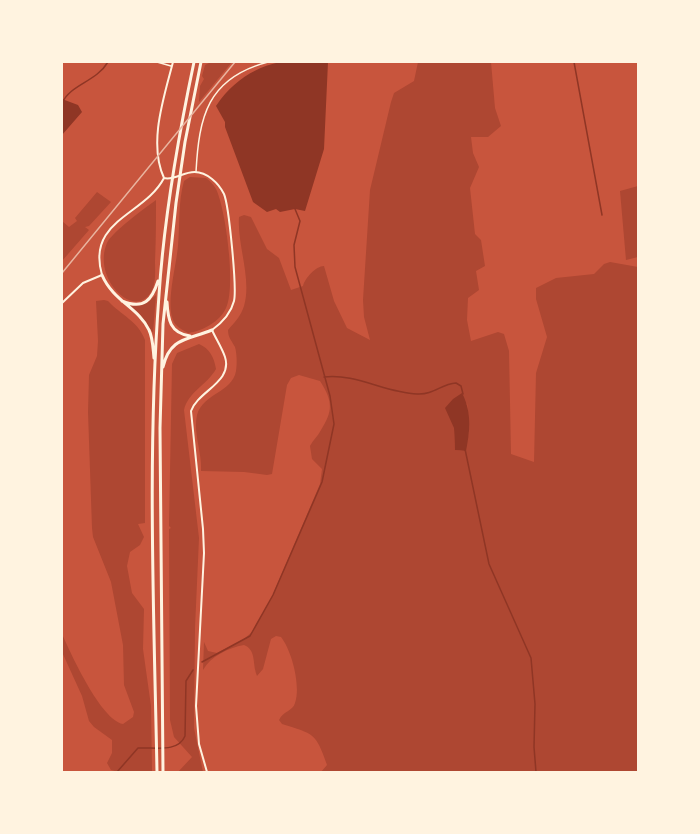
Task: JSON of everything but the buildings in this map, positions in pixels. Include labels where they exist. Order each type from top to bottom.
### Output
[{"type":"highway","points":[[157,772],[153,458],[155,369],[161,273],[169,206],[194,62]]},
{"type":"highway","points":[[163,772],[161,374],[166,293],[176,203],[201,62]]},
{"type":"highway","points":[[118,298],[134,305],[146,302],[154,293],[161,273]]},
{"type":"highway","points":[[102,275],[108,287],[149,330],[155,369]]},
{"type":"highway","points":[[166,293],[171,326],[181,334],[192,336]]},
{"type":"highway","points":[[161,374],[170,349],[192,336],[212,330]]},
{"type":"street","points":[[157,62],[172,66]]},
{"type":"street","points":[[164,178],[160,165],[158,131],[173,62]]},
{"type":"street","points":[[196,172],[200,126],[207,105],[214,95],[236,75],[268,62]]},
{"type":"street","points":[[164,178],[169,179],[181,174],[196,172],[210,177],[220,187],[228,212],[235,288],[235,299],[226,317],[212,330],[225,357],[225,371],[217,383],[199,396],[190,411],[204,553],[196,706],[199,744],[207,772]]},
{"type":"street","points":[[62,303],[78,287],[102,275],[100,253],[106,235],[115,223],[156,190],[164,178]]},
{"type":"shaded area","points":[[211,62],[232,62],[199,102],[205,65]]},
{"type":"shaded area","points":[[280,62],[328,62],[324,149],[305,211],[295,209],[280,212],[276,209],[267,212],[253,202],[225,122],[216,106],[222,97],[244,77]]},
{"type":"shaded area","points":[[418,62],[491,62],[495,108],[501,126],[488,137],[471,137],[473,153],[479,167],[470,188],[475,234],[481,240],[485,266],[476,271],[479,290],[468,298],[467,320],[471,341],[498,332],[504,334],[509,351],[511,454],[534,462],[536,373],[547,337],[536,299],[536,288],[556,278],[594,274],[604,264],[610,262],[638,267],[638,772],[321,772],[327,765],[320,746],[312,736],[282,724],[279,720],[294,706],[297,696],[292,660],[281,637],[276,636],[271,639],[263,669],[257,676],[253,654],[244,645],[220,653],[203,670],[204,642],[208,651],[217,653],[244,639],[252,632],[271,599],[320,484],[322,469],[312,459],[310,446],[328,417],[330,406],[320,381],[299,375],[291,378],[287,385],[272,474],[201,471],[196,429],[197,415],[205,402],[229,384],[236,371],[236,350],[228,330],[241,313],[246,296],[239,217],[244,215],[251,217],[267,249],[279,258],[291,290],[303,286],[311,273],[324,266],[334,301],[347,328],[370,340],[364,317],[363,300],[370,190],[394,93],[414,81]],"holes":[[[467,403],[468,439],[464,451],[455,450],[454,428]]]},
{"type":"shaded area","points":[[62,99],[78,105],[82,112],[62,135]]},
{"type":"shaded area","points":[[190,177],[206,178],[216,189],[220,199],[226,230],[230,284],[229,298],[220,318],[205,328],[188,333],[174,323],[171,301],[181,197],[184,181]]},
{"type":"shaded area","points":[[638,186],[638,257],[626,260],[620,191]]},
{"type":"shaded area","points":[[97,192],[111,202],[89,226],[85,227],[89,230],[62,261],[62,221],[69,227],[77,221],[75,218]]},
{"type":"shaded area","points":[[156,200],[155,281],[146,298],[137,301],[128,299],[118,293],[105,271],[104,257],[107,243],[122,227]]},
{"type":"shaded area","points":[[156,295],[153,333],[142,317],[129,306],[147,303]]},
{"type":"shaded area","points":[[104,300],[134,323],[145,340],[145,523],[138,524],[144,537],[140,545],[130,552],[127,566],[132,593],[144,609],[143,649],[151,706],[152,772],[111,770],[107,763],[112,753],[112,740],[89,721],[82,696],[62,652],[62,634],[88,685],[105,711],[114,720],[123,724],[133,717],[134,712],[124,685],[123,645],[111,582],[93,537],[92,528],[89,375],[97,356],[96,301]]},
{"type":"shaded area","points":[[199,344],[211,354],[216,369],[189,398],[184,410],[199,538],[194,728],[203,772],[178,772],[192,757],[174,737],[170,720],[169,529],[171,528],[169,526],[172,364],[177,353]]},
{"type":"shaded area","points":[[462,393],[469,422],[466,451],[455,450],[454,428],[445,408]]},
{"type":"waterway","points":[[62,103],[71,91],[97,74],[108,62]]},
{"type":"waterway","points":[[574,62],[602,215]]},
{"type":"waterway","points":[[202,662],[250,636],[273,595],[322,482],[334,424],[330,396],[295,267],[294,245],[300,221],[295,209]]},
{"type":"waterway","points":[[324,377],[359,380],[405,393],[417,394],[428,393],[456,383],[461,386],[463,394]]},
{"type":"waterway","points":[[465,449],[489,564],[531,658],[535,704],[536,772]]},
{"type":"waterway","points":[[117,772],[138,748],[165,748],[182,741],[185,736],[186,681],[193,670]]},
{"type":"railway","points":[[62,273],[235,62]]}]
